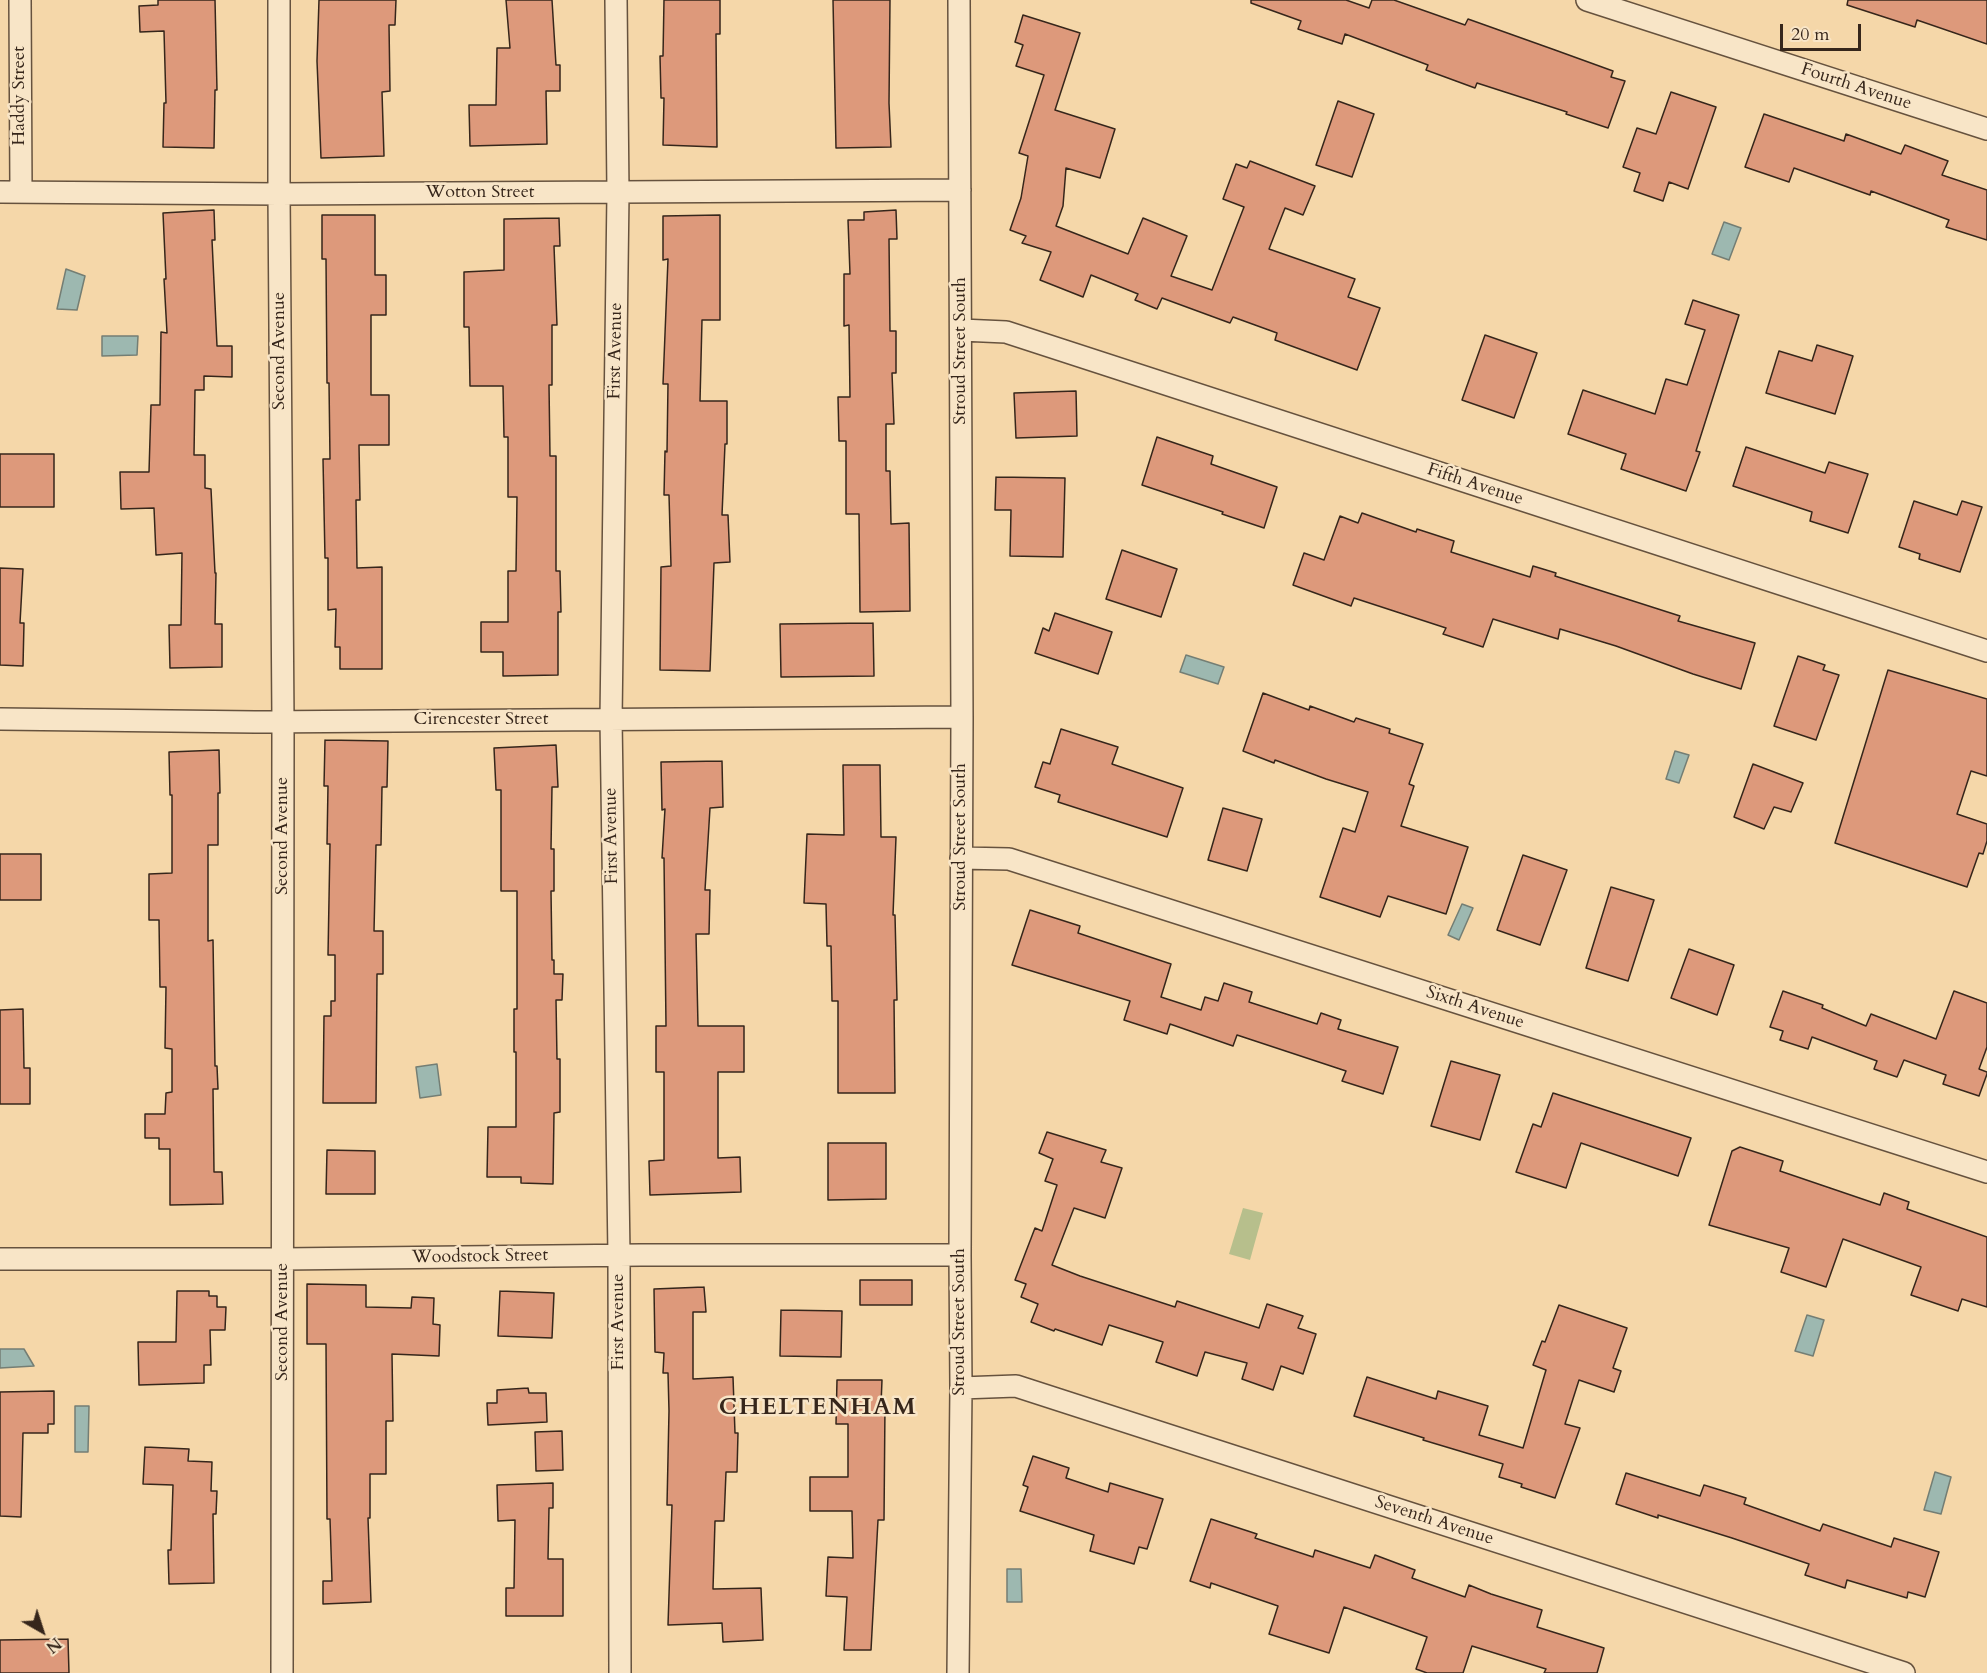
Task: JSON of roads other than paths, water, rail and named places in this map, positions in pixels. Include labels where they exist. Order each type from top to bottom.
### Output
[{"type":"street","name":"Haddy Street","points":[[10,191],[20,0]]},
{"type":"street","name":"Second Avenue","points":[[279,0],[283,722],[282,1673]]},
{"type":"street","name":"First Avenue","points":[[616,0],[618,193],[611,719],[619,1255],[620,1673]]},
{"type":"street","name":"Stroud Street South","points":[[958,1673],[961,1388],[962,717],[959,0]]},
{"type":"street","name":"Fourth Avenue","points":[[1587,0],[1987,129]]},
{"type":"street","name":"Wotton Street","points":[[10,191],[279,194],[960,190]]},
{"type":"street","name":"Fifth Avenue","points":[[960,330],[1006,333],[1987,651]]},
{"type":"street","name":"Cirencester Street","points":[[0,720],[283,722],[962,717]]},
{"type":"street","name":"Sixth Avenue","points":[[961,858],[1009,859],[1987,1172]]},
{"type":"street","name":"Woodstock Street","points":[[0,1258],[283,1259],[619,1255],[960,1255]]},
{"type":"street","name":"Seventh Avenue","points":[[961,1388],[1016,1386],[1904,1673]]},
{"type":"water","points":[[1724,222],[1741,228],[1729,260],[1712,254]]},
{"type":"water","points":[[66,269],[85,276],[77,310],[57,309]]},
{"type":"water","points":[[102,336],[138,336],[137,355],[102,356]]},
{"type":"water","points":[[1186,655],[1224,667],[1218,684],[1180,672]]},
{"type":"water","points":[[1675,751],[1689,755],[1679,783],[1666,779]]},
{"type":"water","points":[[1462,904],[1473,908],[1459,940],[1448,935]]},
{"type":"water","points":[[437,1064],[441,1095],[420,1098],[416,1067]]},
{"type":"water","points":[[1807,1315],[1824,1320],[1813,1356],[1795,1351]]},
{"type":"water","points":[[0,1349],[24,1349],[34,1366],[0,1368]]},
{"type":"water","points":[[75,1406],[89,1406],[88,1452],[75,1452]]},
{"type":"water","points":[[1935,1472],[1951,1477],[1941,1514],[1924,1510]]},
{"type":"water","points":[[1007,1569],[1021,1569],[1022,1602],[1007,1602]]},
{"type":"district","name":"CHELTENHAM","points":[[818,1408]]}]
